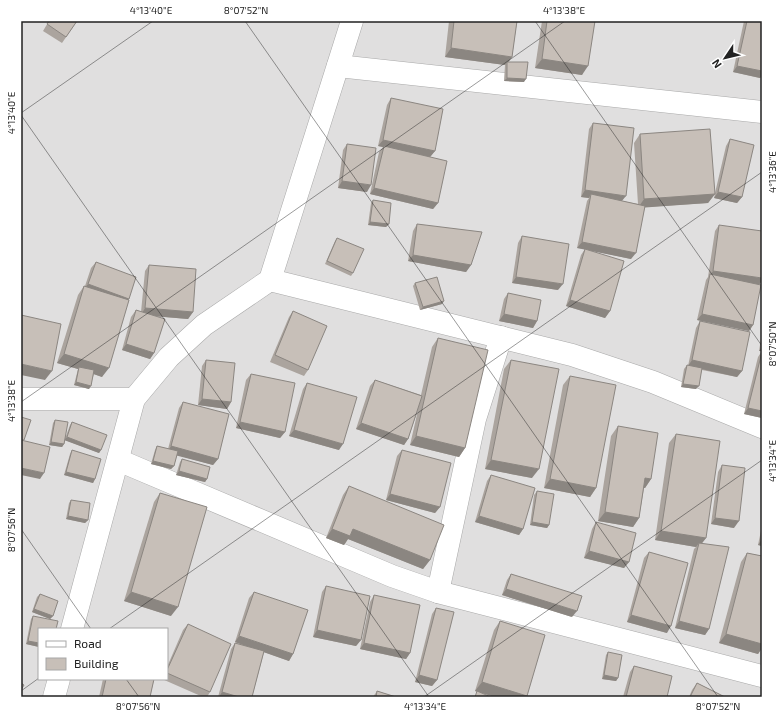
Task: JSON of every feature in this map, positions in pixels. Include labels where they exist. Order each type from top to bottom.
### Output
[{"type":"street","points":[[72,628],[134,399],[169,356],[204,325],[270,280],[352,21]]},
{"type":"street","points":[[338,66],[761,108]]},
{"type":"street","points":[[270,280],[572,355],[653,382],[762,427]]},
{"type":"street","points":[[438,592],[475,419],[501,337]]},
{"type":"street","points":[[21,399],[134,399]]},
{"type":"street","points":[[118,460],[392,576],[438,592],[762,676]]},
{"type":"street","points":[[54,697],[59,680]]},
{"type":"shaded area","points":[[21,21],[762,21],[762,697],[21,697]]},
{"type":"building","points":[[49,21],[77,21],[66,37],[47,24]]},
{"type":"building","points":[[454,21],[517,21],[512,57],[451,48]]},
{"type":"building","points":[[547,21],[595,21],[588,66],[542,59]]},
{"type":"building","points":[[747,21],[762,21],[762,71],[737,66]]},
{"type":"building","points":[[507,62],[528,62],[526,79],[507,78]]},
{"type":"building","points":[[391,98],[443,109],[435,151],[383,140]]},
{"type":"building","points":[[593,123],[634,128],[626,196],[585,190]]},
{"type":"building","points":[[710,129],[715,194],[644,199],[640,134]]},
{"type":"building","points":[[730,139],[754,145],[742,197],[718,192]]},
{"type":"building","points":[[347,144],[376,148],[371,185],[342,181]]},
{"type":"building","points":[[384,146],[447,161],[438,203],[374,188]]},
{"type":"building","points":[[591,194],[645,206],[636,253],[582,242]]},
{"type":"building","points":[[373,200],[391,203],[389,224],[370,222]]},
{"type":"building","points":[[417,224],[482,232],[471,265],[413,255]]},
{"type":"building","points":[[719,225],[762,231],[762,278],[713,271]]},
{"type":"building","points":[[522,236],[569,244],[563,284],[516,277]]},
{"type":"building","points":[[337,238],[364,249],[353,273],[327,261]]},
{"type":"building","points":[[585,249],[624,261],[610,311],[570,300]]},
{"type":"building","points":[[96,262],[136,277],[129,299],[88,284]]},
{"type":"building","points":[[149,265],[196,269],[193,312],[145,308]]},
{"type":"building","points":[[710,274],[761,285],[753,325],[702,314]]},
{"type":"building","points":[[437,277],[444,301],[423,307],[415,283]]},
{"type":"building","points":[[84,286],[129,300],[109,368],[64,354]]},
{"type":"building","points":[[508,293],[541,300],[537,321],[504,314]]},
{"type":"building","points":[[136,310],[165,319],[154,353],[126,344]]},
{"type":"building","points":[[293,311],[327,326],[308,370],[275,355]]},
{"type":"building","points":[[21,315],[61,324],[52,371],[21,364]]},
{"type":"building","points":[[700,321],[750,332],[742,371],[692,360]]},
{"type":"building","points":[[438,338],[488,350],[465,448],[416,436]]},
{"type":"building","points":[[762,352],[762,411],[748,408]]},
{"type":"building","points":[[206,360],[235,363],[231,402],[202,399]]},
{"type":"building","points":[[511,360],[559,369],[539,469],[491,460]]},
{"type":"building","points":[[687,365],[702,368],[699,386],[683,384]]},
{"type":"building","points":[[79,367],[94,370],[91,386],[76,382]]},
{"type":"building","points":[[251,374],[295,383],[285,432],[240,422]]},
{"type":"building","points":[[570,376],[616,385],[596,488],[550,479]]},
{"type":"building","points":[[375,380],[422,396],[408,439],[361,423]]},
{"type":"building","points":[[307,383],[357,397],[343,444],[294,430]]},
{"type":"building","points":[[183,402],[229,414],[218,459],[171,446]]},
{"type":"building","points":[[21,417],[31,420],[24,440],[21,440]]},
{"type":"building","points":[[55,420],[68,422],[64,444],[51,442]]},
{"type":"building","points":[[72,422],[107,435],[101,450],[67,437]]},
{"type":"building","points":[[618,426],[658,433],[651,479],[645,478],[639,518],[605,512]]},
{"type":"building","points":[[676,434],[720,441],[706,538],[661,531]]},
{"type":"building","points":[[21,440],[50,447],[44,473],[21,468]]},
{"type":"building","points":[[157,446],[178,451],[174,466],[153,461]]},
{"type":"building","points":[[72,450],[101,459],[95,479],[66,472]]},
{"type":"building","points":[[402,450],[451,463],[440,507],[390,494]]},
{"type":"building","points":[[182,459],[210,467],[207,479],[179,471]]},
{"type":"building","points":[[722,465],[745,468],[739,521],[715,518]]},
{"type":"building","points":[[491,475],[535,488],[523,529],[479,516]]},
{"type":"building","points":[[349,486],[444,525],[430,560],[353,529],[350,536],[332,529]]},
{"type":"building","points":[[537,491],[554,494],[549,525],[532,522]]},
{"type":"building","points":[[160,493],[207,507],[178,607],[131,592]]},
{"type":"building","points":[[71,500],[90,503],[88,520],[68,516]]},
{"type":"building","points":[[596,522],[636,533],[629,562],[589,551]]},
{"type":"building","points":[[699,543],[729,547],[709,629],[679,621]]},
{"type":"building","points":[[649,552],[688,563],[671,626],[631,615]]},
{"type":"building","points":[[747,553],[762,556],[762,644],[726,634]]},
{"type":"building","points":[[511,574],[582,596],[577,611],[506,589]]},
{"type":"building","points":[[326,586],[370,596],[361,640],[317,630]]},
{"type":"building","points":[[254,592],[308,610],[293,654],[239,636]]},
{"type":"building","points":[[40,594],[58,601],[53,616],[34,609]]},
{"type":"building","points":[[374,595],[420,605],[410,653],[364,643]]},
{"type":"building","points":[[436,608],[454,612],[437,680],[419,675]]},
{"type":"building","points":[[33,616],[58,621],[56,628],[38,628],[38,643],[28,641]]},
{"type":"building","points":[[500,621],[545,635],[527,696],[482,682]]},
{"type":"building","points":[[188,624],[231,644],[210,692],[168,673],[168,668]]},
{"type":"building","points":[[235,643],[264,651],[252,697],[239,697],[222,692]]},
{"type":"building","points":[[608,652],[622,655],[618,678],[604,675]]},
{"type":"building","points":[[634,666],[672,676],[667,697],[626,697]]},
{"type":"building","points":[[106,680],[154,680],[150,697],[102,697]]},
{"type":"building","points":[[21,683],[24,685],[21,690]]},
{"type":"building","points":[[697,683],[725,697],[690,697]]},
{"type":"building","points":[[377,691],[396,697],[376,697]]},
{"type":"building","points":[[477,691],[491,697],[475,697]]}]
